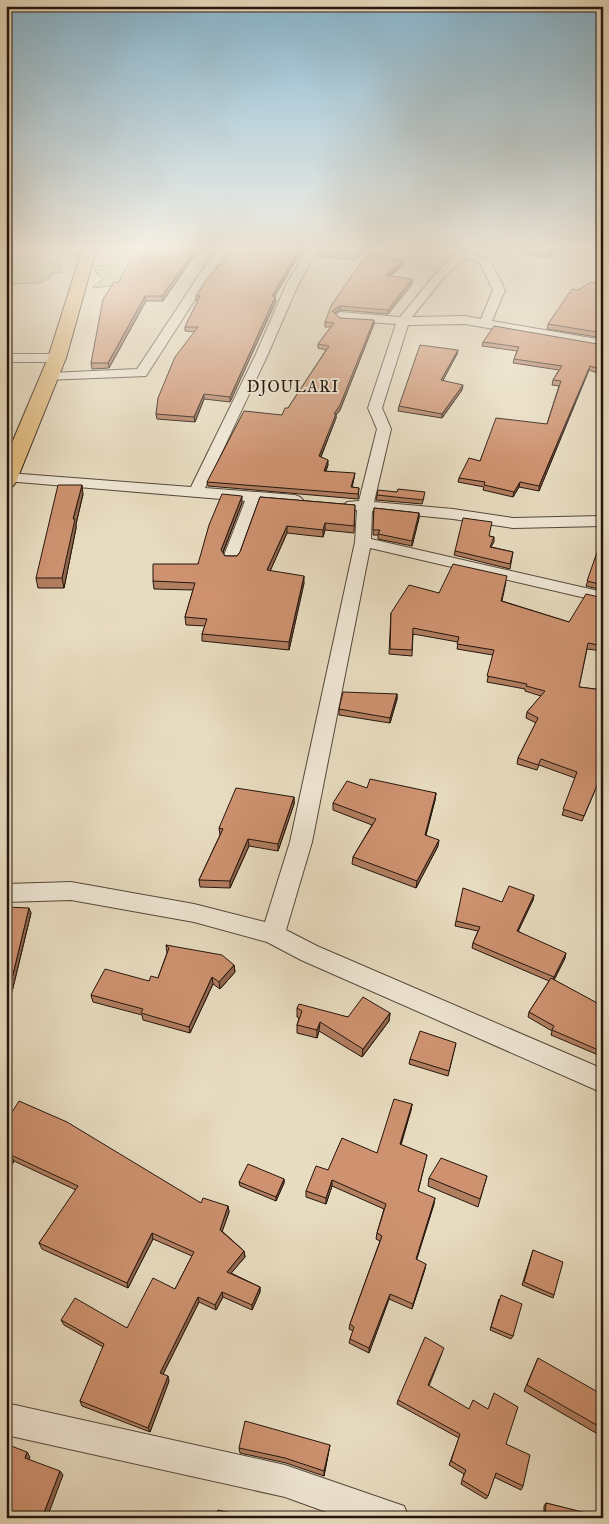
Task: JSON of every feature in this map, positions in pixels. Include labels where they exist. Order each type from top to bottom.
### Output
[{"type":"highway","points":[[7,479],[50,377],[69,318]]},
{"type":"street","points":[[50,377],[141,373],[176,318]]},
{"type":"street","points":[[196,492],[278,318]]},
{"type":"street","points":[[366,318],[402,321],[465,320],[603,344]]},
{"type":"street","points":[[273,934],[301,842],[363,542],[365,506],[384,429],[375,408],[404,318]]},
{"type":"street","points":[[485,324],[487,318]]},
{"type":"street","points":[[6,358],[57,358]]},
{"type":"street","points":[[7,479],[310,501]]},
{"type":"street","points":[[231,558],[254,496]]},
{"type":"street","points":[[338,504],[453,514],[513,523],[603,521]]},
{"type":"street","points":[[363,542],[603,597]]},
{"type":"street","points":[[6,893],[71,891],[194,913],[273,934],[309,953],[603,1081]]},
{"type":"street","points":[[6,1419],[285,1481],[392,1518]]},
{"type":"building","points":[[99,318],[133,318],[108,363],[91,363]]},
{"type":"building","points":[[189,318],[265,318],[230,397],[204,394],[194,417],[156,414],[158,398],[175,357],[198,327],[185,327]]},
{"type":"building","points":[[326,318],[374,320],[340,405],[334,414],[336,414],[319,456],[328,460],[324,471],[355,473],[351,487],[359,488],[358,494],[207,482],[244,411],[282,415],[285,408],[288,408],[329,346],[318,344],[334,323],[325,322]]},
{"type":"building","points":[[552,318],[603,318],[603,333],[548,324]]},
{"type":"building","points":[[494,326],[603,345],[603,370],[590,366],[539,486],[520,482],[514,492],[484,485],[485,482],[459,478],[469,458],[480,461],[496,418],[547,424],[561,381],[553,380],[562,366],[514,359],[519,347],[483,342]]},
{"type":"building","points":[[420,345],[458,350],[441,380],[463,385],[442,414],[399,406]]},
{"type":"building","points":[[58,485],[82,485],[73,519],[75,519],[62,578],[36,578]]},
{"type":"building","points":[[398,489],[425,492],[423,500],[377,495],[378,490],[397,492]]},
{"type":"building","points":[[222,494],[242,496],[221,550],[225,556],[237,556],[240,552],[260,497],[355,505],[354,526],[325,523],[323,530],[287,526],[267,570],[304,576],[289,642],[202,634],[207,619],[185,617],[195,583],[153,581],[153,564],[198,564],[209,525]]},
{"type":"building","points":[[374,508],[419,513],[412,541],[378,534],[380,530],[373,530]]},
{"type":"building","points":[[463,518],[492,522],[489,536],[494,537],[490,547],[513,552],[510,564],[455,551]]},
{"type":"building","points":[[603,538],[603,585],[587,581]]},
{"type":"building","points":[[453,564],[507,576],[501,601],[569,622],[586,594],[603,598],[603,646],[588,643],[579,687],[603,690],[603,777],[601,776],[584,816],[563,809],[577,772],[541,759],[538,765],[518,758],[538,718],[527,712],[545,691],[526,686],[527,684],[487,676],[494,650],[457,644],[459,637],[413,628],[412,650],[390,649],[391,613],[409,585],[439,593]]},
{"type":"building","points":[[343,692],[397,694],[390,718],[339,709]]},
{"type":"building","points":[[370,779],[436,793],[425,835],[439,840],[417,881],[353,857],[376,819],[333,803],[347,781],[367,788]]},
{"type":"building","points":[[236,788],[294,797],[278,844],[248,839],[230,881],[199,880],[223,829],[219,828]]},
{"type":"building","points":[[509,886],[534,895],[517,931],[566,953],[554,977],[473,943],[480,927],[456,921],[463,888],[502,902]]},
{"type":"building","points":[[6,907],[29,908],[8,995],[6,995]]},
{"type":"building","points":[[166,945],[222,955],[234,965],[219,982],[212,977],[189,1027],[141,1013],[143,1009],[91,995],[105,969],[149,981],[151,976],[158,978],[169,948]]},
{"type":"building","points":[[551,978],[599,1004],[603,990],[603,1052],[552,1030],[554,1026],[529,1012]]},
{"type":"building","points":[[363,997],[390,1013],[363,1049],[320,1022],[317,1030],[297,1025],[302,1011],[297,1008],[299,1004],[348,1017]]},
{"type":"building","points":[[420,1031],[456,1043],[449,1071],[410,1059]]},
{"type":"building","points":[[394,1099],[412,1104],[400,1144],[427,1155],[418,1191],[435,1198],[416,1259],[426,1264],[413,1304],[390,1294],[369,1348],[350,1339],[354,1327],[350,1324],[382,1236],[377,1233],[386,1204],[332,1180],[326,1198],[306,1191],[316,1166],[328,1170],[342,1138],[377,1153]]},
{"type":"building","points":[[19,1101],[67,1122],[201,1203],[203,1198],[228,1206],[220,1230],[244,1251],[227,1272],[260,1287],[252,1305],[222,1292],[215,1305],[198,1297],[160,1373],[168,1376],[148,1428],[80,1401],[104,1344],[61,1320],[75,1298],[127,1328],[153,1278],[175,1289],[194,1252],[152,1233],[127,1283],[39,1243],[78,1186],[11,1155],[6,1163],[6,1122]]},
{"type":"building","points":[[441,1158],[487,1176],[480,1199],[429,1178]]},
{"type":"building","points":[[248,1164],[284,1179],[276,1197],[239,1182]]},
{"type":"building","points":[[533,1250],[563,1262],[554,1295],[524,1282]]},
{"type":"building","points":[[501,1295],[522,1304],[513,1336],[491,1327]]},
{"type":"building","points":[[425,1337],[444,1348],[428,1385],[469,1409],[473,1400],[488,1409],[494,1393],[518,1407],[506,1444],[530,1455],[523,1486],[496,1473],[488,1496],[462,1480],[466,1470],[451,1461],[460,1434],[398,1400]]},
{"type":"building","points":[[538,1358],[603,1395],[603,1420],[600,1427],[527,1385]]},
{"type":"building","points":[[245,1421],[330,1445],[324,1471],[285,1458],[239,1448]]},
{"type":"building","points":[[6,1444],[27,1452],[25,1458],[60,1471],[42,1518],[6,1518]]},
{"type":"building","points":[[546,1503],[603,1517],[603,1518],[545,1518]]},
{"type":"building","points":[[218,1510],[253,1518],[216,1518]]},
{"type":"district","name":"DJOULARI","points":[[293,386]]}]
